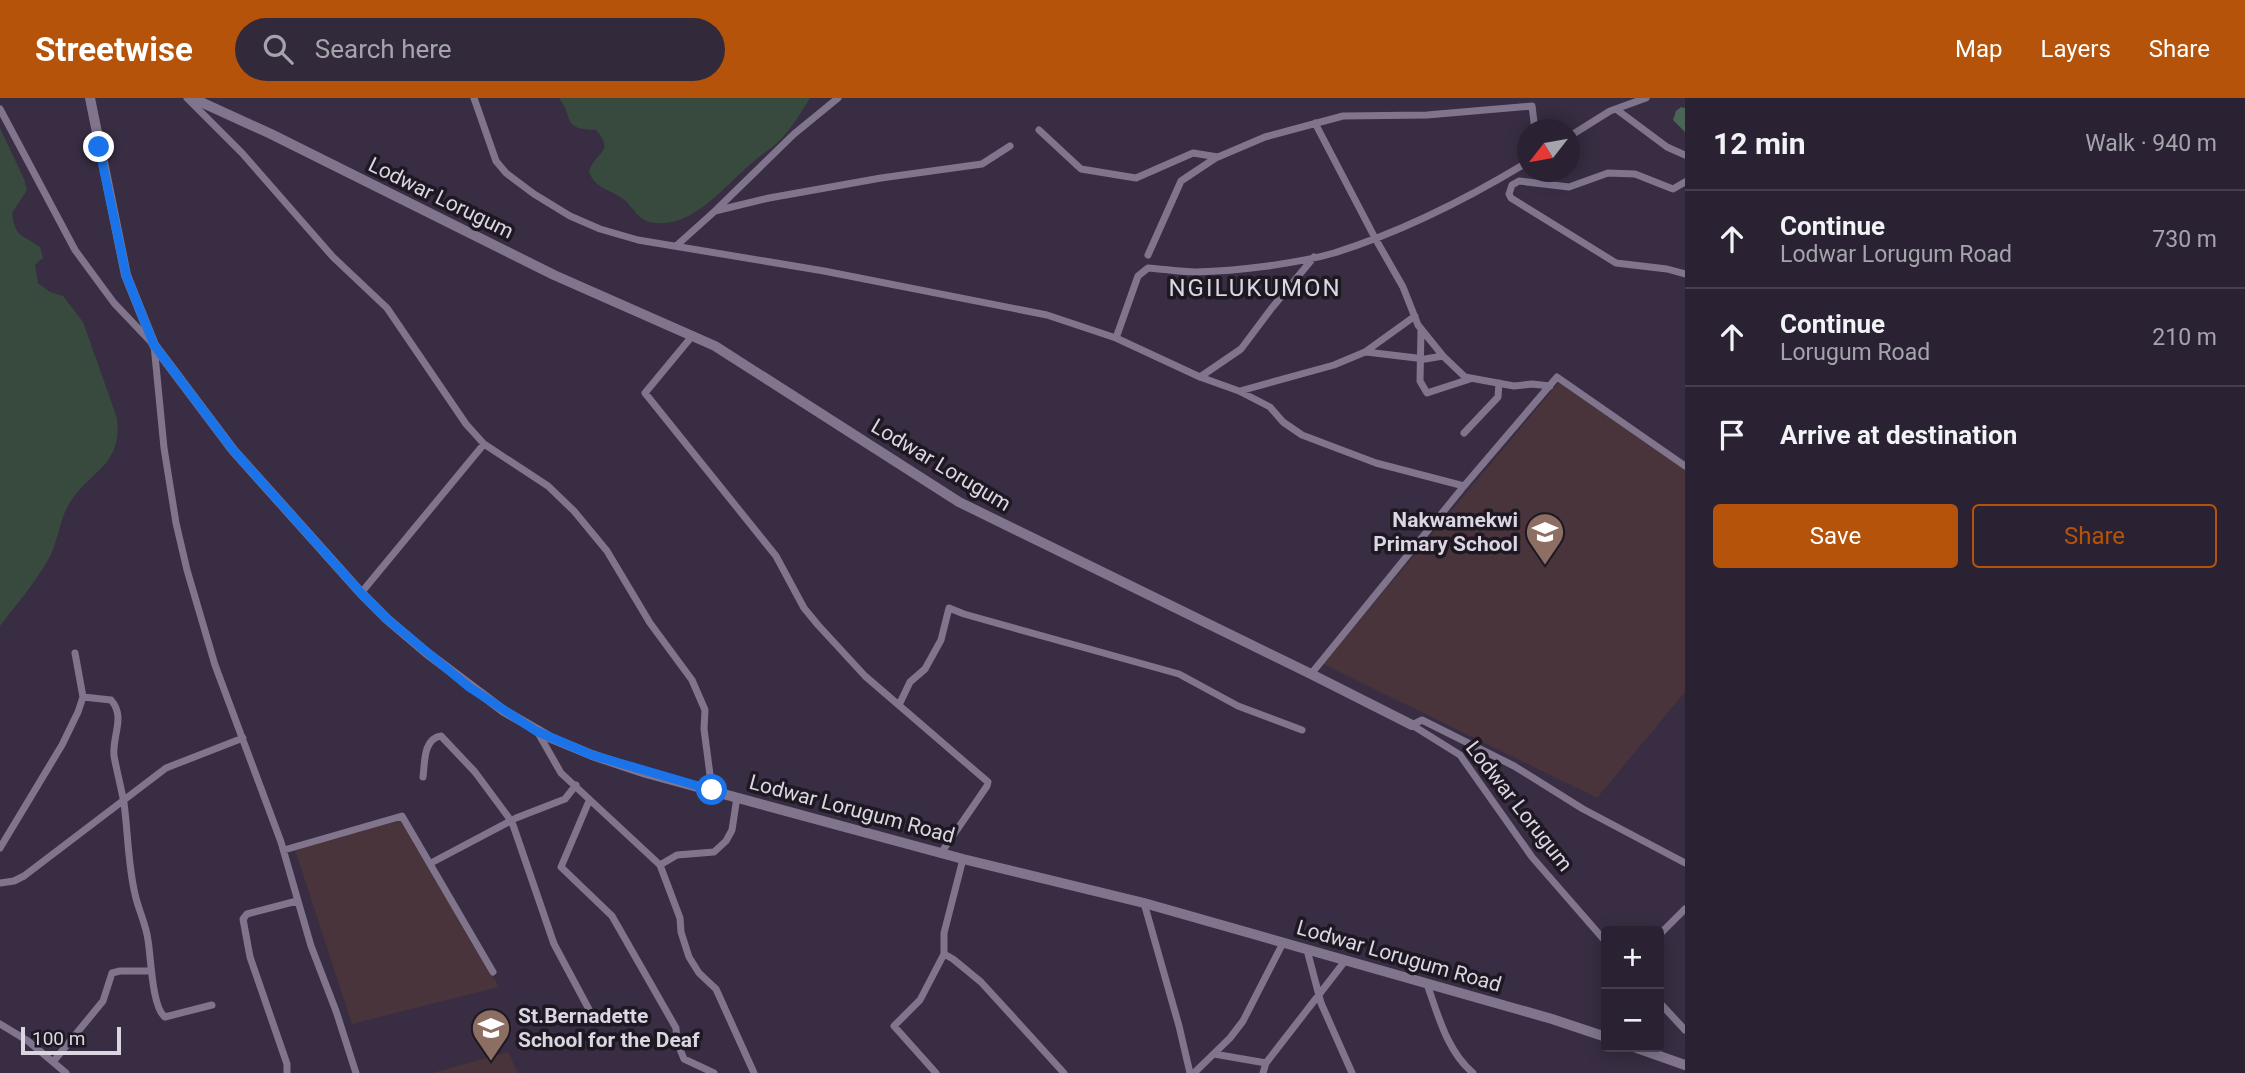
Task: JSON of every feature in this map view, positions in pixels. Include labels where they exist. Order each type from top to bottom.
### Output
[{"type":"main road","name":"Lodwar Lorugum Road","points":[[90,98],[126,275],[154,345],[233,450],[361,593],[387,619],[469,687],[536,731],[592,755],[712,790],[963,859],[1144,903],[1601,1035]]},
{"type":"main road","name":"Lodwar Lorugum","points":[[192,98],[271,134],[554,275],[693,335],[737,358],[959,502],[1412,725]]},
{"type":"main road","points":[[1648,1052],[1685,1065]]},
{"type":"street","points":[[187,98],[242,153],[333,257],[387,308],[460,416],[484,444],[548,486],[574,511],[607,551],[650,623],[692,680],[705,710],[704,729],[712,790]]},
{"type":"street","points":[[474,98],[496,161],[506,173],[570,216],[600,229],[638,240],[824,271],[1047,315],[1116,338],[1200,377],[1239,391],[1270,407],[1283,422],[1302,435],[1376,463],[1464,486]]},
{"type":"street","points":[[677,246],[794,134],[838,98]]},
{"type":"street","points":[[1580,130],[1616,109],[1646,98]]},
{"type":"street","points":[[1148,255],[1181,181],[1218,157],[1265,137],[1343,116],[1427,115],[1532,106],[1534,119]]},
{"type":"street","points":[[0,109],[75,250],[114,303],[154,345],[162,435],[179,537],[206,638],[284,850],[315,959],[336,1011],[356,1073]]},
{"type":"street","points":[[1616,109],[1667,147],[1685,155]]},
{"type":"street","points":[[1315,123],[1375,239],[1403,286],[1421,329],[1443,356],[1465,377],[1514,386],[1550,386]]},
{"type":"street","points":[[1039,130],[1081,169],[1136,178],[1193,153],[1218,157]]},
{"type":"street","points":[[715,211],[769,198],[881,178],[982,164],[1010,146]]},
{"type":"street","points":[[1116,338],[1138,276],[1148,268],[1195,272],[1259,266],[1331,254],[1375,239],[1460,201],[1517,168]]},
{"type":"street","points":[[1685,182],[1673,189],[1635,174],[1608,173],[1572,187],[1519,181],[1511,187],[1509,194],[1511,198],[1616,263],[1667,269],[1685,274]]},
{"type":"street","points":[[1200,377],[1241,349],[1314,257]]},
{"type":"street","points":[[1239,391],[1334,365],[1365,352],[1415,316]]},
{"type":"street","points":[[1421,329],[1420,381],[1427,393],[1472,378]]},
{"type":"street","points":[[693,335],[645,393],[776,556],[804,608],[864,676],[988,782],[941,853]]},
{"type":"street","points":[[1365,352],[1420,358],[1443,356]]},
{"type":"street","points":[[1311,674],[1557,377],[1685,466]]},
{"type":"street","points":[[1464,433],[1498,397],[1499,383]]},
{"type":"street","points":[[361,593],[484,444]]},
{"type":"street","points":[[899,705],[910,682],[925,668],[941,640],[949,608],[1179,674],[1238,706],[1302,730]]},
{"type":"street","points":[[0,848],[62,745],[83,697],[75,653]]},
{"type":"street","points":[[83,697],[107,698],[116,706],[119,720],[114,735],[114,755],[124,801],[134,892],[148,937],[151,971],[162,1016],[212,1005]]},
{"type":"street","points":[[1412,725],[1422,720],[1457,737],[1514,766],[1583,810],[1685,863]]},
{"type":"street","name":"Lodwar Lorugum","points":[[1412,725],[1460,755],[1532,857],[1601,937]]},
{"type":"street","points":[[536,731],[561,773],[660,865],[680,918],[681,932],[689,957],[699,973],[716,989],[754,1073]]},
{"type":"street","points":[[422,777],[429,743],[441,736],[475,772],[512,822],[554,944],[592,1014]]},
{"type":"street","points":[[0,883],[24,876],[166,768],[243,738]]},
{"type":"street","points":[[431,863],[516,818],[565,799],[576,785]]},
{"type":"street","points":[[660,865],[677,855],[714,852],[726,841],[732,830],[737,797]]},
{"type":"street","points":[[589,801],[561,867],[612,916],[677,1028],[677,1042],[684,1059],[714,1073]]},
{"type":"street","points":[[284,850],[399,815],[405,820],[494,972]]},
{"type":"street","points":[[936,1073],[894,1026],[920,1000],[944,954],[944,933],[963,859]]},
{"type":"street","points":[[287,1073],[287,1064],[250,957],[243,919],[247,914],[297,901]]},
{"type":"street","points":[[1144,903],[1192,1073],[1214,1054],[1243,1021],[1283,943]]},
{"type":"street","points":[[1664,930],[1685,909]]},
{"type":"street","points":[[1307,950],[1320,996],[1352,1073]]},
{"type":"street","points":[[944,954],[981,982],[1064,1073]]},
{"type":"street","points":[[1263,1073],[1266,1063],[1345,961]]},
{"type":"street","points":[[53,1062],[103,1001],[111,973],[151,971]]},
{"type":"street","points":[[1427,984],[1442,1028],[1462,1064],[1473,1073]]},
{"type":"street","points":[[1664,1007],[1685,1030]]},
{"type":"street","points":[[0,1024],[28,1041],[66,1073]]},
{"type":"street","points":[[1214,1054],[1266,1063]]},
{"type":"shaded area","name":"Nakwamekwi Primary School","points":[[1559,382],[1685,468],[1685,692],[1597,798],[1323,664]]},
{"type":"shaded area","points":[[401,818],[499,987],[352,1024],[295,850]]},
{"type":"shaded area","name":"St.Bernadette School for the Deaf","points":[[508,1052],[518,1073],[432,1073]]},
{"type":"green space","points":[[559,98],[810,98],[779,141],[709,202],[683,218],[655,223],[640,217],[622,198],[592,178],[589,172],[604,148],[602,138],[596,130],[573,125]]},
{"type":"green space","points":[[1681,107],[1685,108],[1685,132],[1673,120],[1676,111]]},
{"type":"green space","points":[[0,128],[27,190],[12,213],[15,227],[20,234],[40,247],[43,258],[35,265],[38,283],[50,292],[63,296],[83,322],[117,418],[118,434],[110,457],[69,504],[43,569],[0,626]]},
{"type":"place","name":"Nakwamekwi Primary School","points":[[1545,566]]},
{"type":"place","name":"St.Bernadette School for the Deaf","points":[[491,1062]]},
{"type":"district","name":"NGILUKUMON","points":[[1255,288]]},
{"type":"route","points":[[99,147],[126,275],[154,345],[233,450],[361,593],[387,619],[469,687],[536,731],[592,755],[646,773],[712,790]]}]
